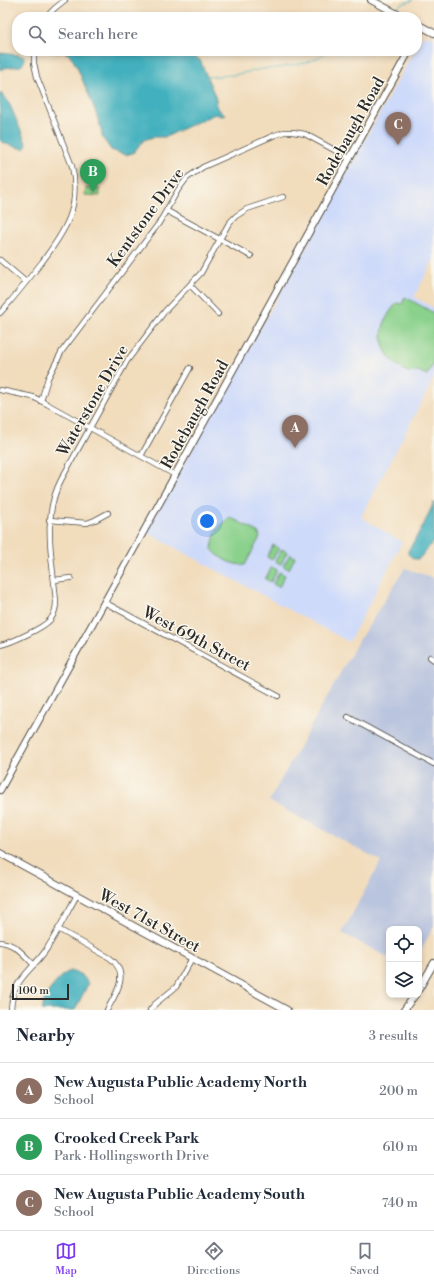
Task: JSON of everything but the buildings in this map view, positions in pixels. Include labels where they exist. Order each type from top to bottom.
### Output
[{"type":"street","points":[[51,12],[65,0]]},
{"type":"street","points":[[371,0],[395,12]]},
{"type":"street","points":[[422,27],[434,33]]},
{"type":"street","points":[[0,313],[26,282],[65,230],[72,210],[75,190],[71,160],[37,77],[34,66],[34,56]]},
{"type":"street","name":"Rodebaugh Road","points":[[0,790],[406,56]]},
{"type":"street","name":"Kentstone Drive","points":[[41,401],[48,378],[62,351],[159,223],[180,186],[197,170],[279,134],[292,132],[305,134],[349,158]]},
{"type":"street","name":"Waterstone Drive","points":[[0,645],[6,644],[44,625],[53,615],[56,606],[49,534],[52,503],[58,486],[127,361],[165,310],[202,271],[231,222],[243,211],[251,207],[283,197]]},
{"type":"street","points":[[167,211],[251,256]]},
{"type":"street","points":[[0,260],[26,282]]},
{"type":"street","points":[[190,285],[218,314]]},
{"type":"street","points":[[142,456],[190,368]]},
{"type":"street","points":[[0,390],[24,395],[41,401],[175,475]]},
{"type":"street","points":[[50,520],[88,523],[108,513]]},
{"type":"street","points":[[54,580],[71,578]]},
{"type":"street","name":"West 69th Street","points":[[104,602],[278,696]]},
{"type":"street","points":[[348,717],[434,764]]},
{"type":"street","name":"West 71st Street","points":[[0,853],[287,1010]]},
{"type":"street","points":[[11,1010],[16,987],[46,950],[77,895]]},
{"type":"street","points":[[58,929],[110,958],[116,964],[120,973],[120,983],[118,990],[107,1010]]},
{"type":"street","points":[[0,942],[7,943],[15,947],[34,965]]},
{"type":"street","points":[[150,1010],[176,987],[192,958]]},
{"type":"street","points":[[422,984],[434,963]]},
{"type":"street","points":[[404,1010],[413,998]]},
{"type":"shaded area","points":[[428,35],[434,38],[434,259],[414,297],[434,308],[434,378],[361,517],[402,542],[349,642],[146,532],[411,56],[422,56],[422,38]]},
{"type":"shaded area","points":[[405,568],[434,578],[434,926],[422,948],[422,926],[386,926],[386,956],[342,933],[381,861],[269,801],[356,645]]},
{"type":"green space","points":[[86,188],[100,189],[100,196],[85,195]]},
{"type":"green space","points":[[405,297],[434,313],[434,363],[427,375],[418,371],[405,371],[393,361],[383,346],[383,328],[390,311],[397,303],[402,304]]},
{"type":"green space","points":[[230,517],[258,532],[260,537],[245,565],[226,561],[212,549],[217,531]]},
{"type":"green space","points":[[273,545],[279,548],[272,560],[267,557]]},
{"type":"green space","points":[[282,549],[287,552],[281,564],[275,561]]},
{"type":"green space","points":[[290,554],[295,557],[289,569],[283,566]]},
{"type":"green space","points":[[272,567],[277,570],[271,582],[265,579]]},
{"type":"green space","points":[[279,572],[285,575],[279,587],[273,584]]},
{"type":"water","points":[[0,53],[24,57],[24,62],[21,66],[4,68],[0,70]]},
{"type":"water","points":[[71,56],[193,56],[200,60],[215,96],[218,109],[226,115],[222,116],[215,114],[166,137],[153,137],[144,140],[133,153],[126,155],[111,150],[102,137],[95,110],[77,67]]},
{"type":"water","points":[[0,92],[10,105],[27,145],[24,149],[6,144],[0,140]]},
{"type":"water","points":[[434,502],[434,541],[419,559],[414,559],[408,554],[408,551],[424,524]]},
{"type":"water","points":[[70,971],[81,975],[88,984],[75,1010],[42,1010],[45,998],[49,991],[67,972]]},
{"type":"waterway","points":[[395,10],[400,5],[413,0]]},
{"type":"waterway","points":[[206,77],[233,75],[305,63],[320,56]]},
{"type":"place","name":"New Augusta Public Academy South","points":[[398,145]]},
{"type":"place","name":"Crooked Creek Park","points":[[93,192]]},
{"type":"place","name":"New Augusta Public Academy North","points":[[295,448]]}]
